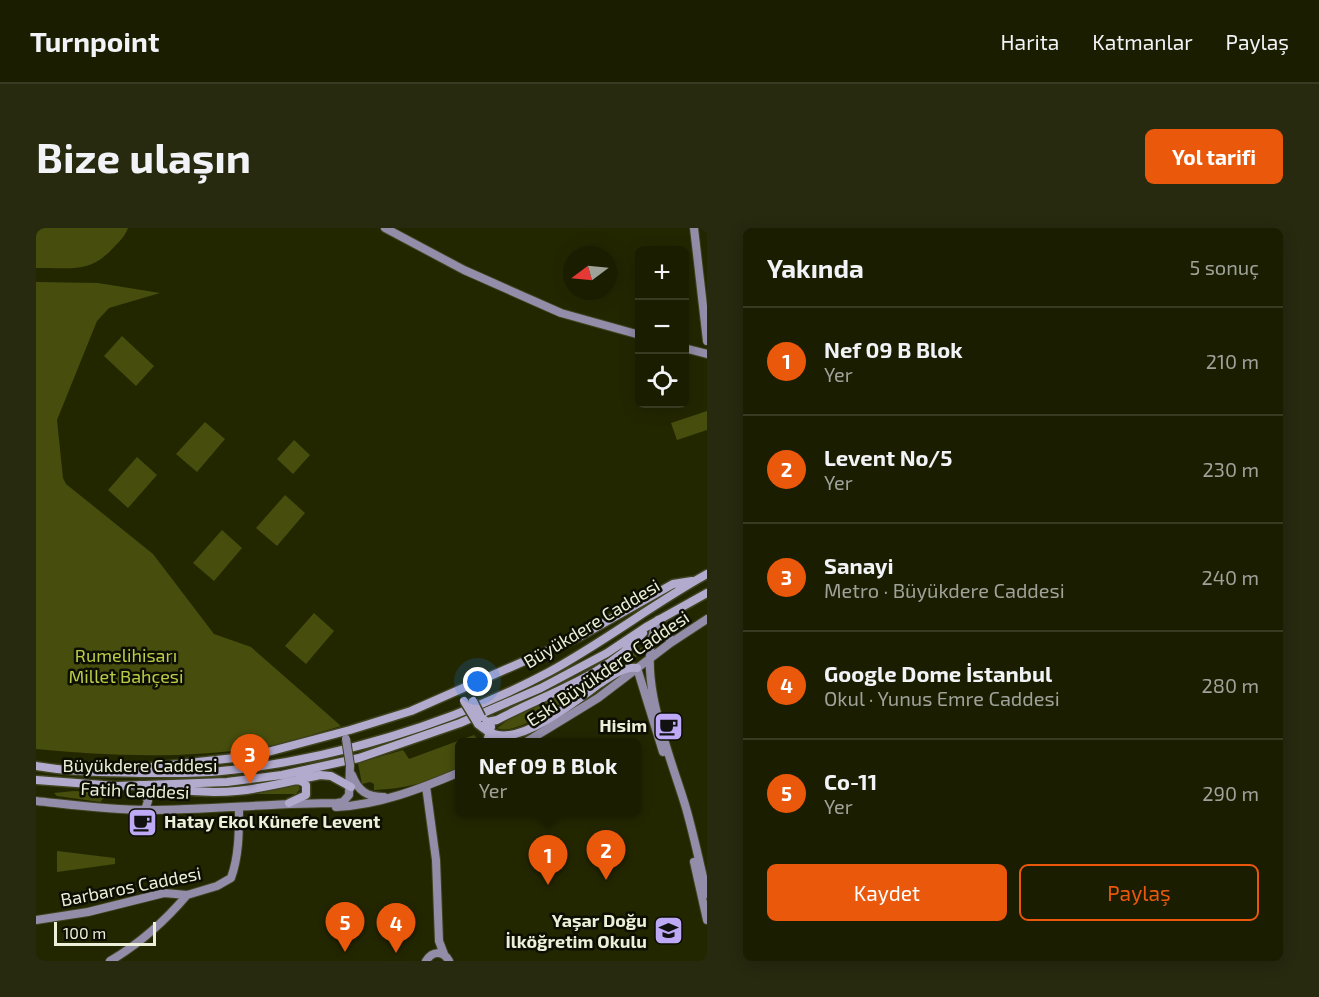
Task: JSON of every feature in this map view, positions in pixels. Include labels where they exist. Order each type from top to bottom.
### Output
[{"type":"main road","name":"Büyükdere Caddesi","points":[[36,766],[66,770],[198,773],[314,757],[389,737],[464,710],[533,680],[589,649],[707,574]]},
{"type":"main road","points":[[118,772],[155,765],[253,756],[348,735],[436,701],[579,637],[673,584],[694,581]]},
{"type":"main road","name":"Büyükdere Caddesi","points":[[36,780],[73,784],[140,785],[227,782],[282,775],[339,763],[396,746],[488,712],[541,688],[607,653],[657,620],[707,593]]},
{"type":"main road","points":[[479,721],[497,720],[586,676],[630,645],[646,627]]},
{"type":"main road","points":[[479,721],[489,733],[504,736],[522,732],[544,721],[612,676],[631,667],[637,668]]},
{"type":"main road","points":[[468,701],[475,689],[502,672]]},
{"type":"main road","points":[[436,701],[456,698],[468,701],[485,738]]},
{"type":"main road","points":[[487,738],[497,720]]},
{"type":"main road","points":[[164,785],[193,791],[223,793],[320,775],[331,776],[351,787]]},
{"type":"main road","points":[[289,803],[306,795],[306,785],[297,780]]},
{"type":"street","points":[[385,228],[464,270],[552,309],[635,334]]},
{"type":"street","points":[[694,228],[707,340]]},
{"type":"street","points":[[689,349],[707,354]]},
{"type":"street","name":"Eski Büyükdere Caddesi","points":[[533,738],[590,704],[648,659],[707,619]]},
{"type":"street","points":[[657,620],[672,642]]},
{"type":"street","points":[[657,620],[648,659],[658,719],[706,898],[707,920]]},
{"type":"street","points":[[637,668],[672,770]]},
{"type":"street","points":[[236,808],[289,803],[343,802],[350,795],[351,787],[348,735]]},
{"type":"street","points":[[350,765],[354,780],[363,792],[375,797],[389,798]]},
{"type":"street","points":[[236,808],[356,806],[383,801],[455,774]]},
{"type":"street","points":[[140,785],[148,801],[145,810]]},
{"type":"street","points":[[426,786],[436,860],[439,941],[446,958]]},
{"type":"street","points":[[351,787],[366,798],[389,798]]},
{"type":"street","name":"Fatih Caddesi","points":[[36,801],[145,810],[236,808]]},
{"type":"street","name":"Barbaros Caddesi","points":[[36,920],[88,912],[164,893],[187,895],[217,886],[231,878],[235,868],[240,833],[236,808]]},
{"type":"street","points":[[110,961],[129,950],[160,924],[187,895]]},
{"type":"street","points":[[426,961],[433,953],[446,958]]},
{"type":"green space","points":[[36,228],[128,228],[124,236],[105,256],[87,266],[36,268]]},
{"type":"green space","name":"Rumelihisarı Millet Bahçesi","points":[[36,282],[98,283],[160,293],[109,308],[97,321],[57,420],[63,478],[66,484],[153,554],[214,634],[251,647],[341,726],[283,743],[215,753],[125,755],[36,749]]},
{"type":"green space","points":[[122,336],[154,366],[136,386],[104,356]]},
{"type":"green space","points":[[707,411],[707,430],[677,440],[671,423]]},
{"type":"green space","points":[[205,422],[225,439],[197,472],[176,454]]},
{"type":"green space","points":[[294,440],[310,455],[293,474],[277,459]]},
{"type":"green space","points":[[137,457],[157,475],[128,508],[108,490]]},
{"type":"green space","points":[[285,495],[305,513],[277,546],[256,528]]},
{"type":"green space","points":[[222,530],[242,548],[214,581],[193,563]]},
{"type":"green space","points":[[314,613],[334,631],[306,664],[285,646]]},
{"type":"green space","points":[[644,646],[641,654],[531,721],[518,727],[497,728],[508,720],[581,684]]},
{"type":"green space","points":[[455,742],[455,771],[449,774],[396,788],[374,790],[374,784],[370,782],[362,784],[358,763],[403,750],[409,759]]},
{"type":"green space","points":[[298,784],[300,789],[296,794],[251,794]]},
{"type":"green space","points":[[74,791],[109,793],[100,802],[57,796],[54,793]]},
{"type":"green space","points":[[57,851],[115,858],[115,864],[57,872]]},
{"type":"place","name":"Hisim","points":[[668,726]]},
{"type":"place","name":"Sanayi","points":[[250,784]]},
{"type":"place","name":"Hatay Ekol Künefe Levent","points":[[143,822]]},
{"type":"place","name":"Levent No/5","points":[[606,880]]},
{"type":"place","name":"Nef 09 B Blok","points":[[548,885]]},
{"type":"place","name":"Yaşar Doğu İlköğretim Okulu","points":[[668,931]]},
{"type":"place","name":"Co-11","points":[[345,952]]},
{"type":"place","name":"Google Dome İstanbul","points":[[396,953]]}]
